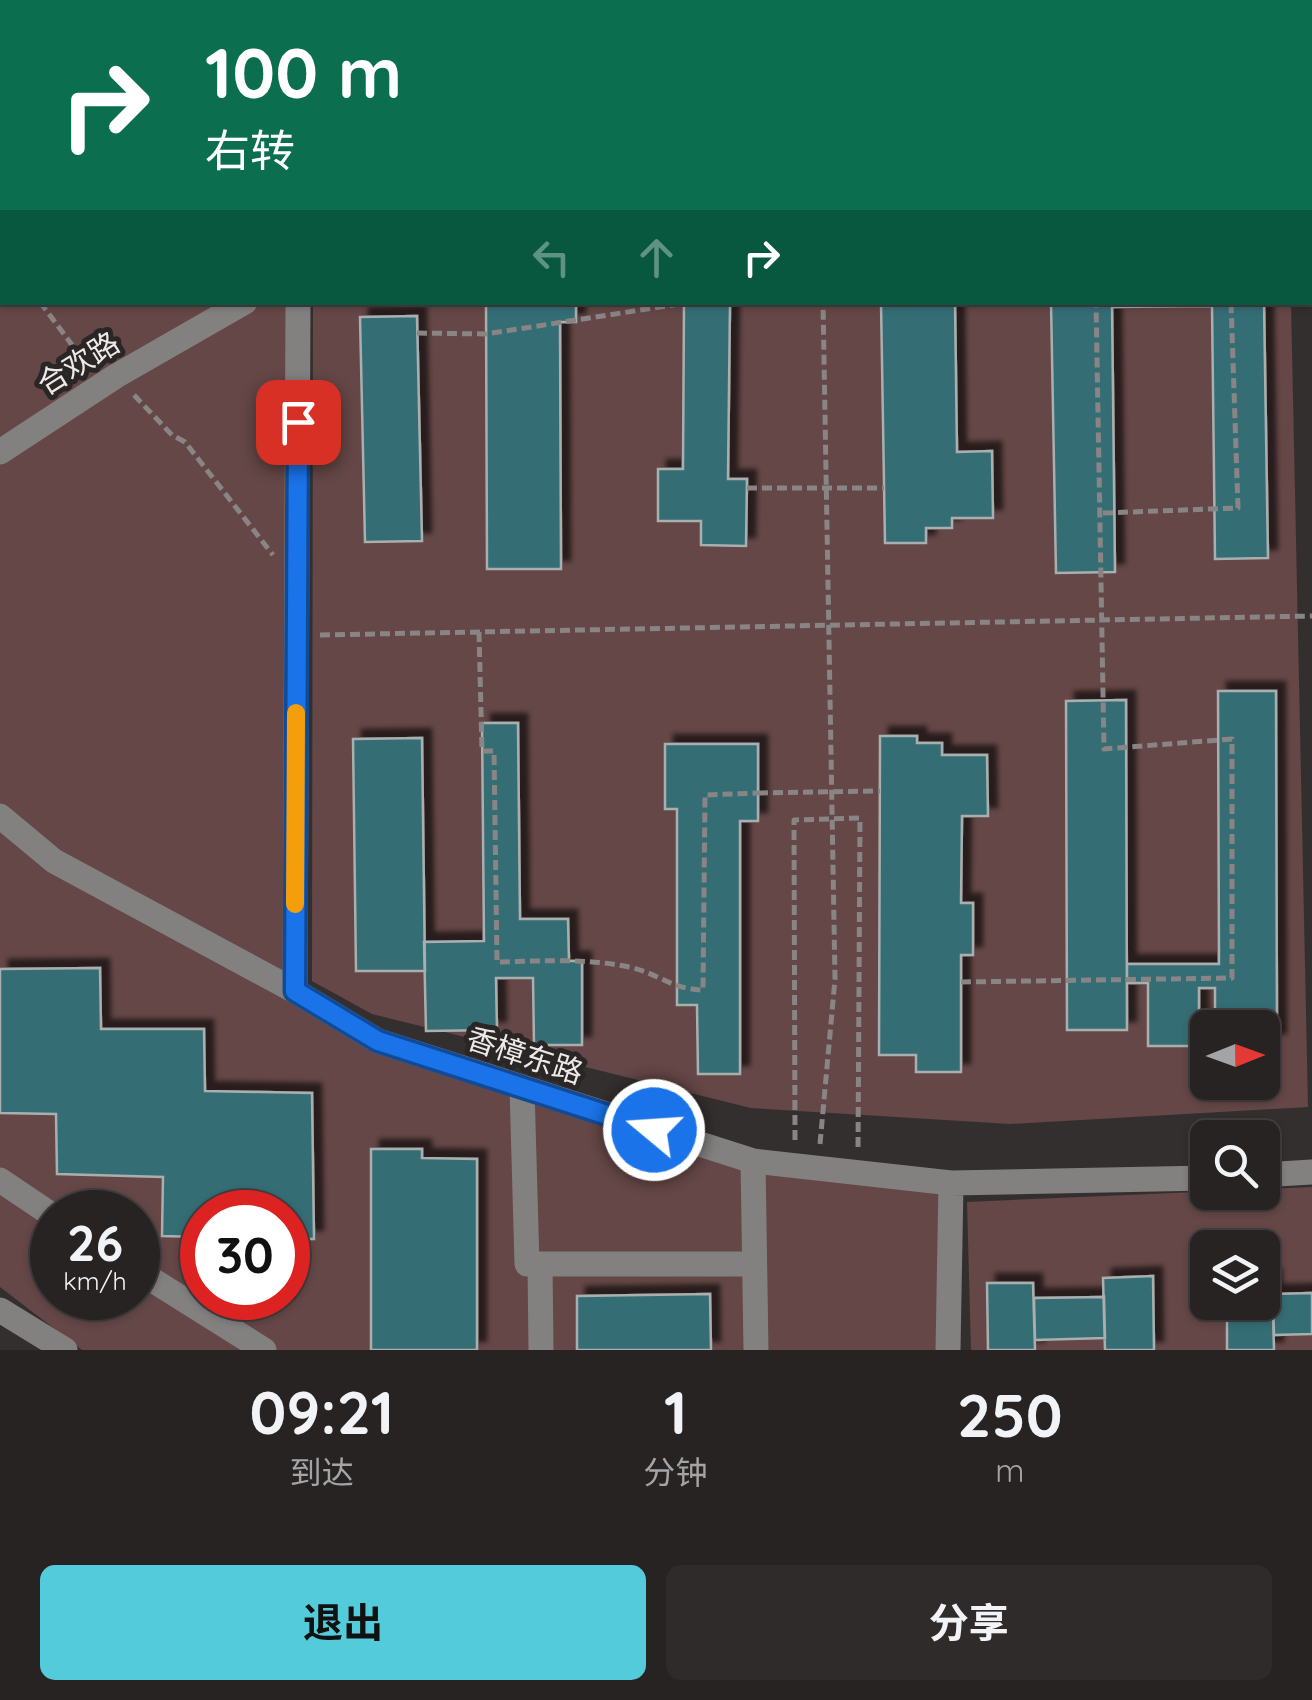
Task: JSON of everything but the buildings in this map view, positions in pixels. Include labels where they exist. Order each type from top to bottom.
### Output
[{"type":"street","name":"合欢路","points":[[0,452],[116,376],[240,305]]},
{"type":"street","points":[[295,991],[298,305]]},
{"type":"street","name":"香樟东路","points":[[0,816],[54,861],[295,991],[378,1041],[753,1162],[951,1183],[1190,1178]]},
{"type":"street","points":[[522,1088],[527,1264],[754,1264]]},
{"type":"street","points":[[753,1162],[756,1350]]},
{"type":"street","points":[[1280,1175],[1312,1172]]},
{"type":"street","points":[[0,1180],[30,1200]]},
{"type":"street","points":[[948,1350],[951,1183]]},
{"type":"street","points":[[540,1264],[541,1350]]},
{"type":"street","points":[[160,1285],[264,1350]]},
{"type":"street","points":[[0,1310],[65,1350]]},
{"type":"path","points":[[42,305],[75,349],[116,376],[172,435],[185,442],[297,581]]},
{"type":"path","points":[[417,334],[486,334],[673,305]]},
{"type":"path","points":[[807,1166],[835,979],[826,626],[824,305]]},
{"type":"path","points":[[961,982],[1232,978],[1232,738],[1104,749],[1103,513],[1096,305]]},
{"type":"path","points":[[1103,513],[1238,508],[1230,305]]},
{"type":"path","points":[[747,488],[884,488]]},
{"type":"path","points":[[312,635],[1312,616]]},
{"type":"path","points":[[479,632],[482,751],[494,751],[497,962],[582,960],[634,968],[676,990],[702,990],[705,795],[880,791]]},
{"type":"path","points":[[807,1166],[794,820],[860,818],[858,1175]]},
{"type":"shaded area","points":[[0,305],[298,305],[295,991],[378,1041],[751,1162],[754,1350],[82,1350],[43,1320],[160,1320],[160,1190],[30,1190],[30,1310],[0,1287]]},
{"type":"shaded area","points":[[313,305],[1291,305],[1308,1107],[1010,1124],[751,1108],[372,1014],[312,981]]},
{"type":"shaded area","points":[[755,1164],[951,1184],[948,1350],[757,1350]]},
{"type":"shaded area","points":[[1312,1187],[1312,1350],[971,1350],[967,1202],[1190,1192],[1190,1210],[1280,1210],[1280,1188]]},
{"type":"slow traffic","points":[[295,904],[296,713]]},
{"type":"route","points":[[298,422],[295,991],[378,1041],[654,1130]]}]
